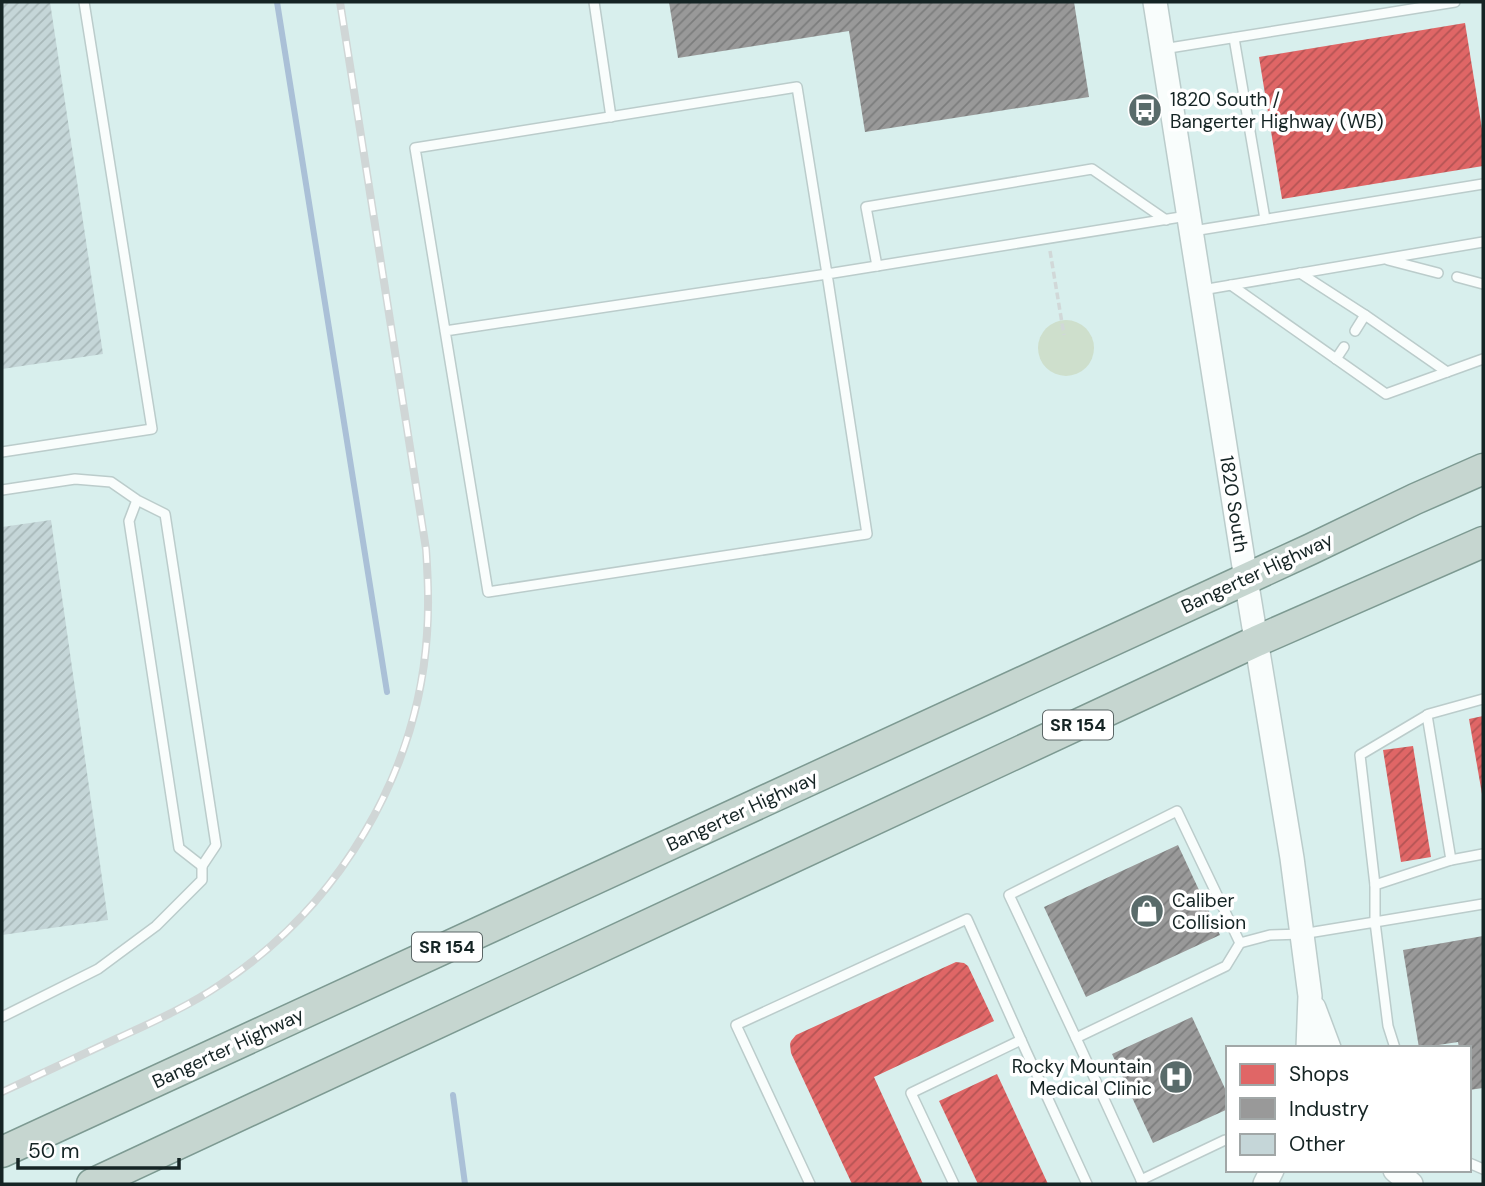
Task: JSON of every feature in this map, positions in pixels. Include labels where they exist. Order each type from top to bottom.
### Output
[{"type":"highway","name":"Bangerter Highway","points":[[2,1153],[1483,469]]},
{"type":"highway","name":"SR 154","points":[[92,1184],[1257,641],[1483,542]]},
{"type":"street","name":"1820 South","points":[[1155,2],[1292,858],[1310,996],[1308,1046]]},
{"type":"street","points":[[1310,996],[1328,1046]]},
{"type":"street","points":[[1397,1172],[1411,1184]]},
{"type":"lane","points":[[2,452],[152,429],[84,2]]},
{"type":"lane","points":[[594,2],[611,117]]},
{"type":"lane","points":[[1163,49],[1455,2]]},
{"type":"lane","points":[[1234,38],[1265,219]]},
{"type":"lane","points":[[797,87],[867,534],[488,592],[415,148],[611,117],[797,87]]},
{"type":"lane","points":[[877,266],[866,206],[1092,169],[1166,220]]},
{"type":"lane","points":[[445,331],[1166,220],[1190,224],[1265,219],[1483,184]]},
{"type":"lane","points":[[1201,290],[1483,242]]},
{"type":"lane","points":[[1383,259],[1438,273]]},
{"type":"lane","points":[[1300,273],[1447,372]]},
{"type":"lane","points":[[1457,277],[1483,284]]},
{"type":"lane","points":[[1231,285],[1386,394],[1483,359]]},
{"type":"lane","points":[[1355,331],[1365,315]]},
{"type":"lane","points":[[1336,359],[1344,347]]},
{"type":"lane","points":[[2,490],[75,479],[111,482],[137,500],[165,514],[216,845],[202,866],[202,880],[156,926],[98,969],[2,1017]]},
{"type":"lane","points":[[137,500],[129,521],[179,848],[202,866]]},
{"type":"lane","points":[[1394,1046],[1388,1026],[1375,922],[1375,885],[1360,755],[1427,715],[1483,699]]},
{"type":"lane","points":[[1427,715],[1451,860]]},
{"type":"lane","points":[[1225,1140],[1142,1182],[1009,895],[1177,811],[1240,943]]},
{"type":"lane","points":[[1375,885],[1451,860],[1483,854]]},
{"type":"lane","points":[[1076,1038],[1226,966],[1240,943],[1270,935],[1302,934],[1483,904]]},
{"type":"lane","points":[[810,1184],[736,1025],[967,919],[1087,1184]]},
{"type":"lane","points":[[954,1184],[911,1093],[1021,1040]]},
{"type":"path","points":[[1048,239],[1064,335]]},
{"type":"green space","points":[[1066,320],[1077,322],[1086,328],[1092,337],[1092,359],[1086,368],[1077,374],[1066,376],[1055,374],[1046,368],[1040,359],[1038,348],[1040,337],[1046,328],[1055,322]]},
{"type":"building: Shops","points":[[1465,23],[1483,135],[1483,166],[1282,199],[1259,57]]},
{"type":"building: Shops","points":[[1483,716],[1483,794],[1482,794],[1469,719]]},
{"type":"building: Shops","points":[[1413,746],[1431,857],[1401,862],[1383,750]]},
{"type":"building: Shops","points":[[956,962],[968,966],[994,1021],[874,1077],[923,1184],[852,1184],[791,1053],[791,1041],[796,1035]]},
{"type":"building: Shops","points":[[997,1074],[1048,1184],[978,1184],[939,1101]]},
{"type":"building: Industry","points":[[669,2],[1074,2],[1089,97],[865,132],[849,31],[678,58]]},
{"type":"building: Industry","points":[[1178,845],[1220,935],[1086,997],[1044,907]]},
{"type":"building: Industry","points":[[1483,936],[1483,1088],[1471,1090],[1471,1046],[1459,1046],[1458,1042],[1419,1046],[1403,950]]},
{"type":"building: Industry","points":[[1192,1017],[1226,1091],[1226,1110],[1153,1143],[1112,1054]]},
{"type":"building: Other","points":[[2,2],[50,2],[103,354],[2,369]]},
{"type":"building: Other","points":[[51,520],[108,920],[2,935],[2,527]]},
{"type":"waterway","points":[[277,2],[387,692]]},
{"type":"waterway","points":[[453,1095],[465,1184]]},
{"type":"railway","points":[[2,1092],[184,1007],[263,953],[301,917],[335,876],[364,833],[389,786],[407,737],[420,686],[427,634],[426,549],[340,2]]},
{"type":"place","name":"1820 South / Bangerter Highway (WB)","points":[[1145,110]]},
{"type":"place","name":"Caliber Collision","points":[[1147,911]]},
{"type":"place","name":"Rocky Mountain Medical Clinic","points":[[1176,1077]]}]
